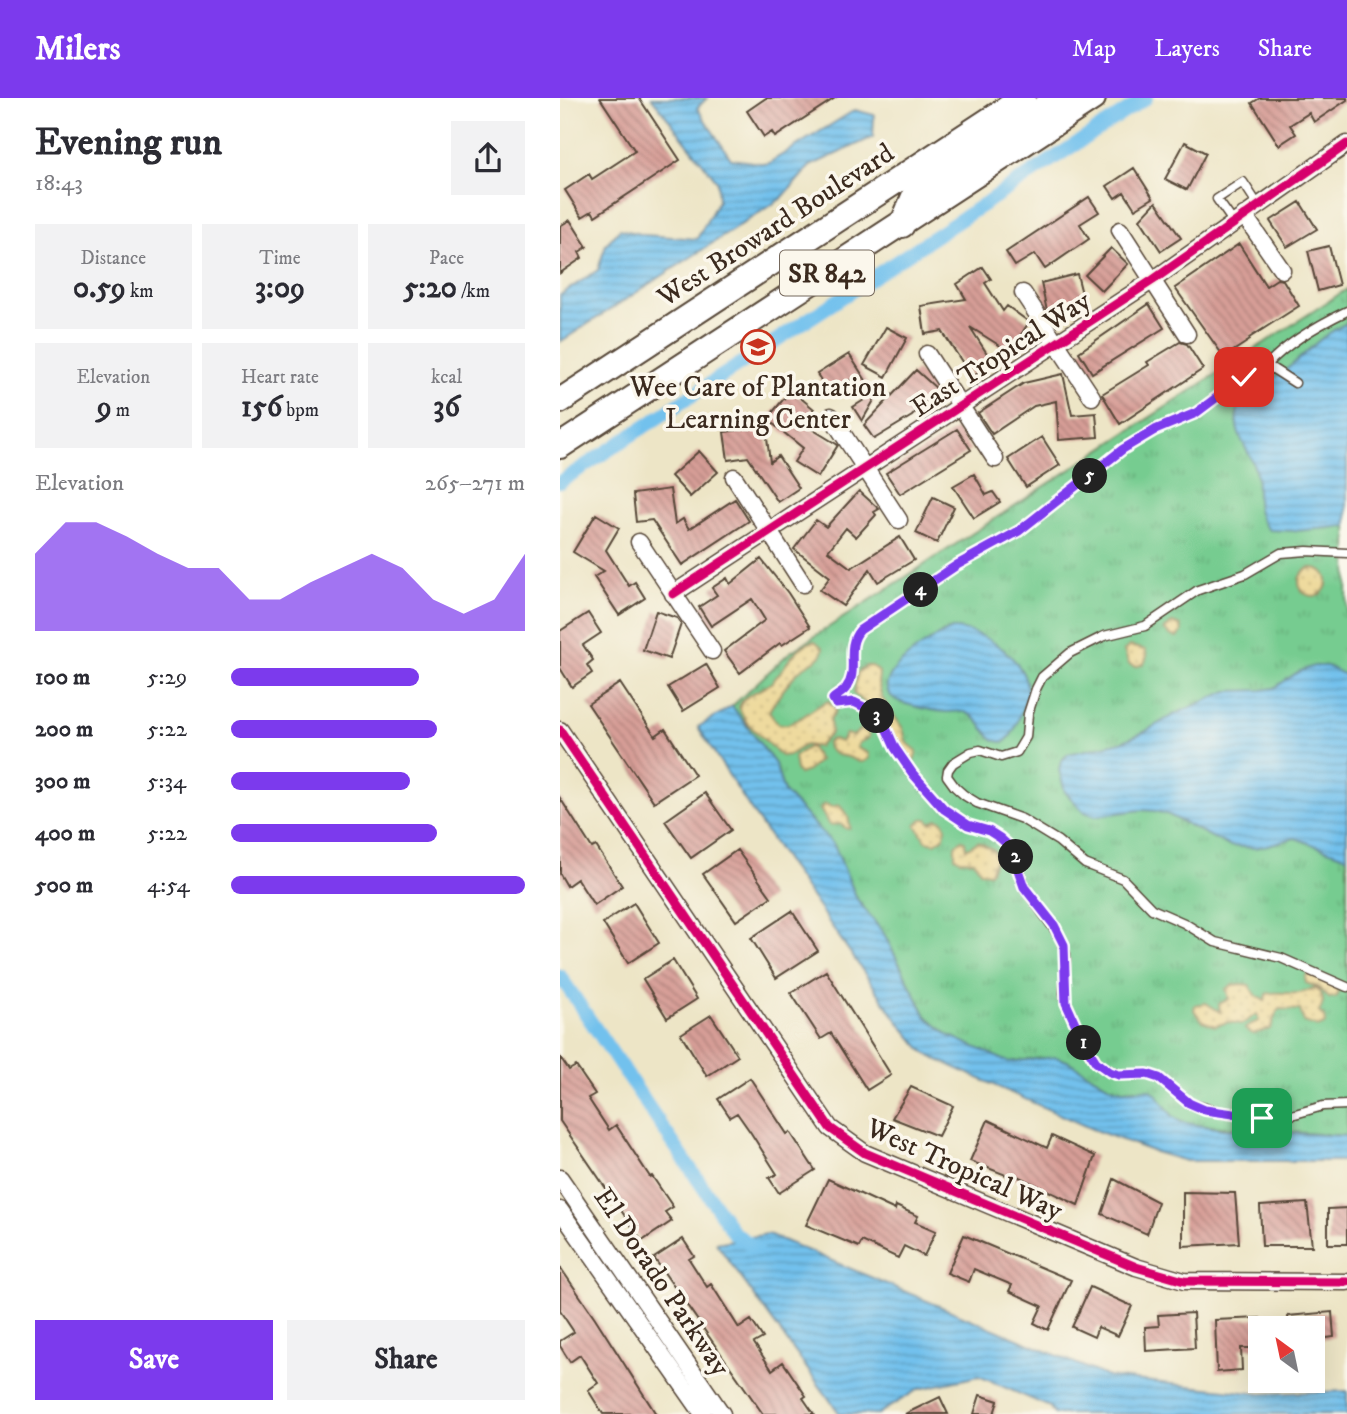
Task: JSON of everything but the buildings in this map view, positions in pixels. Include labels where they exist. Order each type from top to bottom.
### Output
[{"type":"main road","name":"West Broward Boulevard","points":[[560,401],[1023,98]]},
{"type":"main road","points":[[901,225],[916,192],[1059,98]]},
{"type":"main road","name":"SR 842","points":[[560,446],[1093,98]]},
{"type":"street","name":"East Tropical Way","points":[[673,594],[1153,280],[1347,144]]},
{"type":"street","points":[[1239,219],[1282,270]]},
{"type":"street","points":[[1120,230],[1187,334]]},
{"type":"street","points":[[1023,293],[1093,397]]},
{"type":"street","points":[[926,354],[995,459]]},
{"type":"street","points":[[831,416],[899,520]]},
{"type":"street","points":[[734,477],[803,584]]},
{"type":"street","points":[[639,542],[712,651]]},
{"type":"street","name":"West Tropical Way","points":[[560,730],[830,1128],[864,1153],[1136,1267],[1184,1281],[1347,1282]]},
{"type":"street","name":"El Dorado Parkway","points":[[560,1178],[722,1414]]},
{"type":"street","name":"El Dorado Parkway","points":[[560,1210],[703,1414]]},
{"type":"lane","points":[[1239,219],[1217,199],[1243,182],[1258,205]]},
{"type":"lane","points":[[1347,311],[1316,328],[1196,413],[1155,430],[1123,449],[1019,531],[965,560],[860,630],[852,642],[852,672],[849,684],[833,699],[836,704],[854,702],[872,711],[886,728],[895,748],[913,774],[944,809],[968,825],[989,831],[1010,847],[1024,887],[1054,925],[1064,945],[1066,1003],[1090,1054],[1102,1067],[1119,1075],[1147,1074],[1159,1078],[1189,1103],[1222,1113],[1281,1118],[1323,1105],[1347,1105]]},
{"type":"lane","points":[[1267,365],[1295,383]]},
{"type":"lane","points":[[1347,553],[1280,553],[1245,575],[1198,590],[1145,626],[1086,643],[1042,677],[1031,701],[1026,737],[1017,752],[1001,757],[980,750],[971,752],[953,762],[947,776],[955,788],[977,803],[1022,819],[1048,834],[1085,864],[1123,879],[1152,909],[1184,923],[1215,942],[1281,958],[1347,987]]},
{"type":"lane","points":[[620,1296],[634,1286]]},
{"type":"green space","points":[[1347,289],[1347,1136],[1194,1125],[1180,1122],[1137,1089],[1111,1087],[1067,1061],[1042,1058],[1008,1062],[995,1058],[948,1035],[926,1016],[884,934],[857,899],[834,845],[784,792],[775,764],[732,706],[789,653]]},
{"type":"sand","points":[[1313,568],[1323,572],[1327,582],[1323,592],[1313,596],[1303,592],[1299,582],[1303,572]]},
{"type":"sand","points":[[1172,623],[1181,626],[1182,632],[1177,637],[1164,630]]},
{"type":"sand","points":[[815,641],[823,648],[821,656],[795,675],[769,712],[778,724],[791,723],[829,701],[836,710],[830,720],[831,733],[818,747],[805,745],[789,755],[781,756],[747,723],[739,708],[744,699],[772,682],[801,647]]},
{"type":"sand","points":[[1129,646],[1145,650],[1147,656],[1144,664],[1135,667],[1129,664],[1124,651]]},
{"type":"sand","points":[[866,666],[872,666],[879,672],[878,683],[882,698],[903,729],[906,742],[917,751],[914,760],[909,761],[870,707],[854,694],[857,673]]},
{"type":"sand","points":[[861,729],[868,733],[869,737],[859,743],[857,748],[868,753],[869,758],[863,762],[837,755],[828,748],[827,743],[832,739],[841,742],[846,734],[853,736]]},
{"type":"sand","points":[[808,747],[819,760],[808,771],[799,774],[794,757]]},
{"type":"sand","points":[[825,804],[832,807],[839,805],[848,816],[850,828],[847,829],[841,824],[829,825],[820,809]]},
{"type":"sand","points":[[922,819],[931,823],[937,819],[943,821],[946,828],[943,838],[935,843],[926,841],[916,825]]},
{"type":"sand","points":[[962,840],[966,849],[978,842],[994,850],[996,859],[990,873],[981,872],[974,861],[955,857],[955,845]]},
{"type":"sand","points":[[1309,973],[1337,988],[1336,997],[1329,998],[1318,987],[1306,983],[1305,977]]},
{"type":"sand","points":[[1241,984],[1249,985],[1255,995],[1265,1001],[1266,994],[1299,993],[1316,988],[1322,997],[1323,1003],[1319,1012],[1325,1018],[1325,1024],[1318,1027],[1304,1022],[1300,1010],[1280,1009],[1270,1029],[1253,1034],[1245,1029],[1259,1021],[1257,1014],[1242,1024],[1228,1022],[1215,1026],[1202,1021],[1194,1010],[1195,1005],[1206,1003],[1220,1012],[1219,1004],[1229,999],[1226,989]]},
{"type":"water","points":[[652,98],[707,98],[697,108],[731,159],[767,164],[855,110],[874,115],[873,137],[810,166],[782,198],[560,342],[560,295],[598,270],[606,244],[620,229],[644,235],[697,239],[718,201],[717,181]]},
{"type":"water","points":[[1347,323],[1347,526],[1296,531],[1269,530],[1260,517],[1254,466],[1238,430],[1239,406],[1254,390],[1273,379],[1319,341]]},
{"type":"water","points":[[952,629],[964,630],[988,639],[1010,656],[1025,677],[1026,699],[1014,730],[1004,742],[993,739],[977,720],[967,713],[919,707],[903,703],[890,695],[887,685],[892,673],[902,662],[929,641]]},
{"type":"water","points":[[1314,666],[1327,666],[1347,676],[1347,857],[1295,838],[1256,848],[1229,846],[1169,815],[1155,811],[1141,810],[1096,816],[1084,812],[1065,792],[1059,770],[1061,761],[1068,754],[1121,742],[1227,691],[1274,688],[1298,672]]},
{"type":"water","points":[[732,706],[775,764],[784,792],[834,845],[857,899],[884,934],[926,1016],[948,1035],[1008,1062],[1056,1057],[1111,1087],[1123,1090],[1149,1089],[1181,1122],[1223,1129],[1347,1136],[1347,1161],[1186,1161],[1092,1129],[931,1057],[897,1020],[753,813],[698,727]]},
{"type":"water","points":[[768,1234],[1108,1377],[1261,1394],[1347,1391],[1347,1414],[1054,1414],[1050,1407],[979,1376],[919,1389],[878,1414],[840,1414],[716,1243]]},
{"type":"waterway","points":[[560,482],[1146,98]]},
{"type":"waterway","points":[[560,976],[734,1233],[756,1248]]},
{"type":"cycle path","points":[[673,594],[1153,280],[1347,144]]},
{"type":"cycle path","points":[[560,730],[830,1128],[865,1153],[1136,1267],[1184,1281],[1347,1282]]},
{"type":"place","name":"Wee Care of Plantation Learning Center","points":[[758,347]]},
{"type":"route","points":[[1244,377],[1196,413],[1141,437],[1057,499],[1019,531],[957,565],[860,630],[852,642],[853,661],[849,684],[833,699],[836,704],[849,701],[872,711],[886,728],[895,748],[913,774],[944,809],[968,825],[989,831],[1014,852],[1024,887],[1054,925],[1064,945],[1066,1003],[1096,1062],[1119,1075],[1147,1074],[1159,1078],[1196,1107],[1262,1118]]}]
